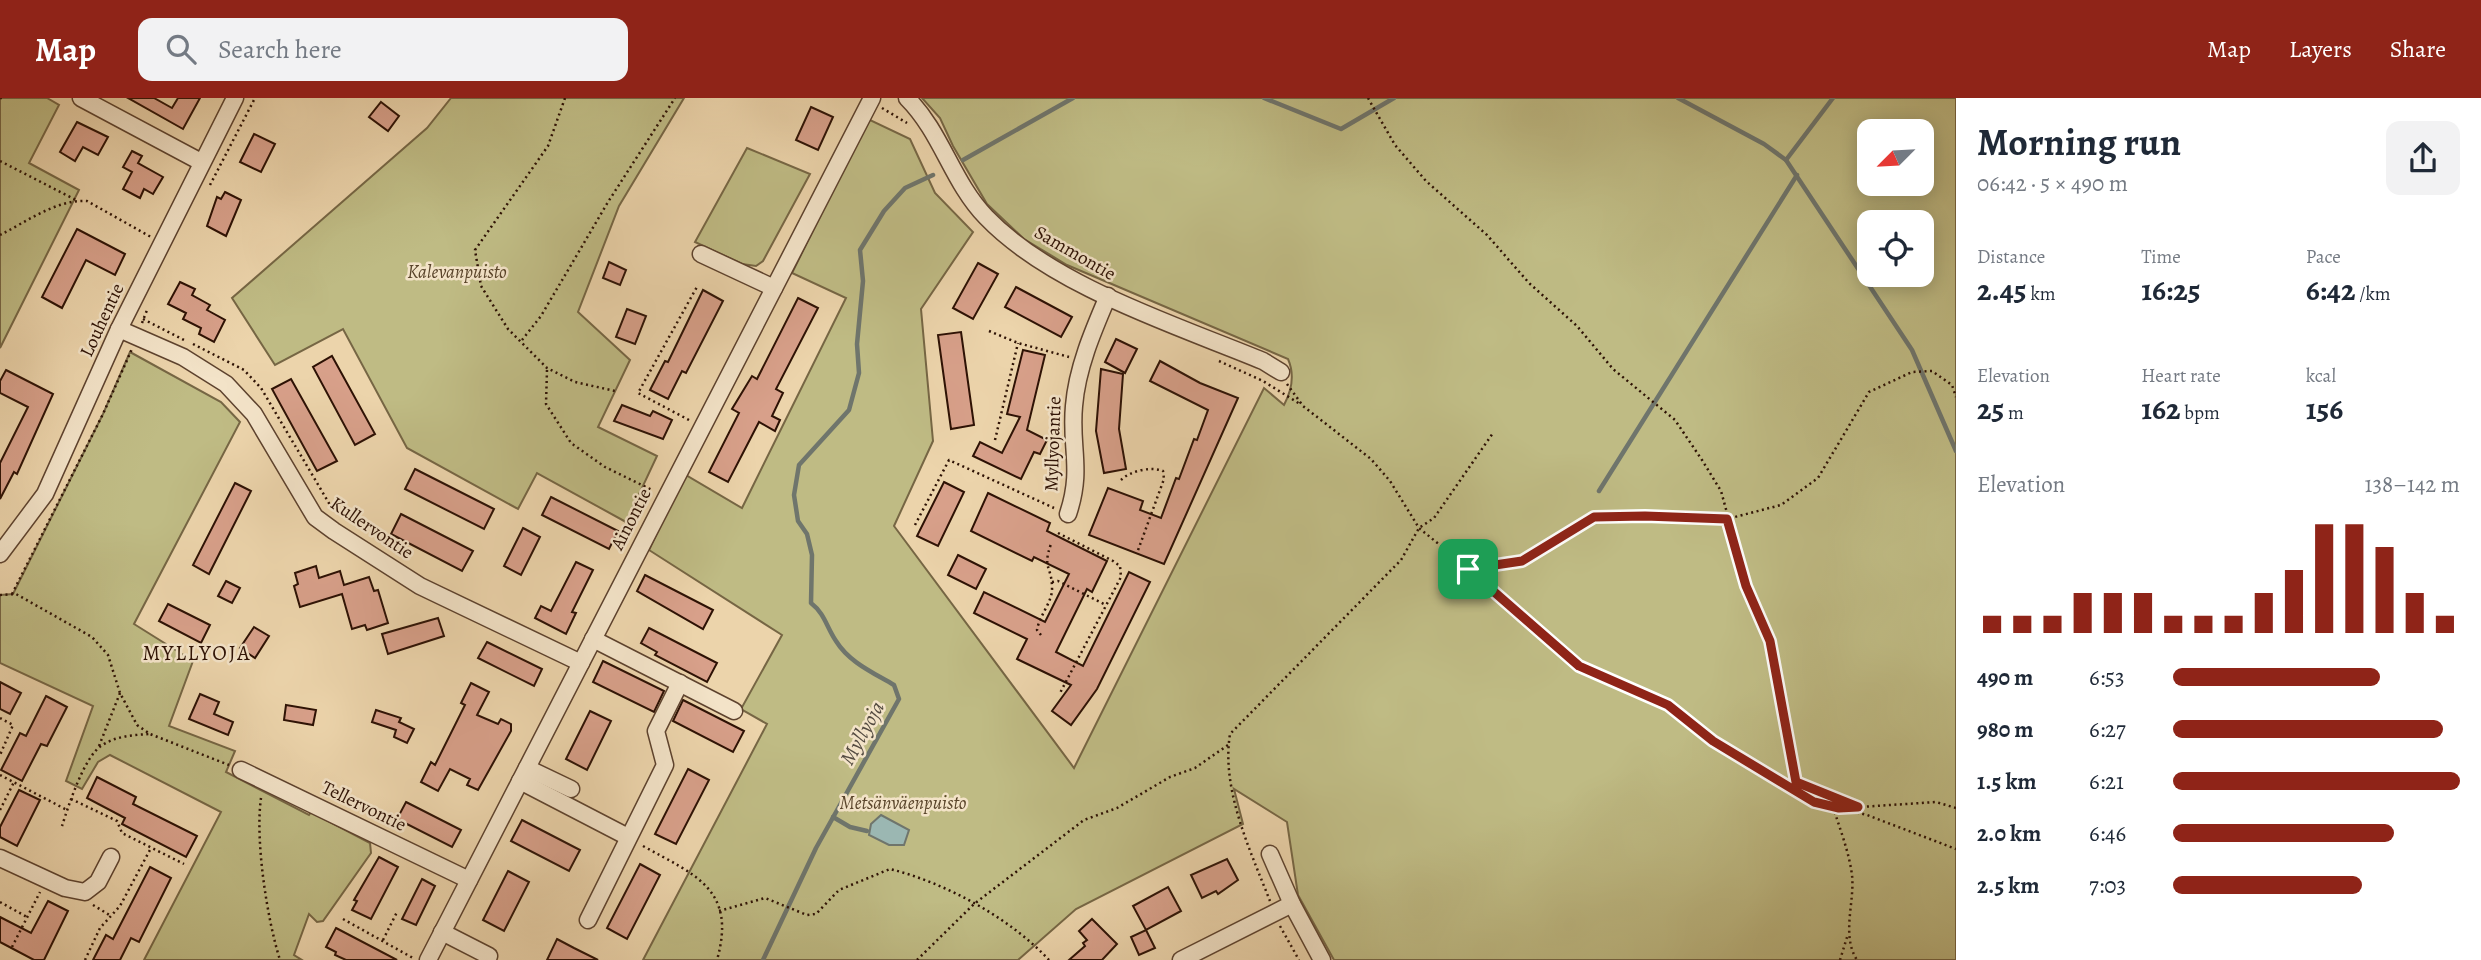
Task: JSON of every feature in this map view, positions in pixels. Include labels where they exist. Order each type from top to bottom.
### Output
[{"type":"street","points":[[81,98],[201,162]]},
{"type":"street","name":"Louhentie","points":[[0,554],[45,494],[119,329],[235,98]]},
{"type":"street","name":"Ainontie","points":[[428,960],[872,98]]},
{"type":"street","name":"Sammontie","points":[[907,98],[930,123],[958,181],[986,218],[1019,245],[1108,296],[1263,361],[1281,372]]},
{"type":"street","points":[[701,254],[774,288]]},
{"type":"street","name":"Myllyojantie","points":[[1068,514],[1077,486],[1074,408],[1079,374],[1108,296]]},
{"type":"street","name":"Kullervontie","points":[[119,329],[183,357],[226,384],[254,414],[316,517],[334,531],[420,586],[580,663]]},
{"type":"street","points":[[593,639],[734,711]]},
{"type":"street","points":[[588,920],[665,765],[656,731],[680,683]]},
{"type":"street","name":"Tellervontie","points":[[247,773],[469,880]]},
{"type":"street","points":[[523,774],[628,837]]},
{"type":"street","points":[[523,774],[571,789]]},
{"type":"street","points":[[1270,854],[1292,904],[1322,960]]},
{"type":"street","points":[[0,858],[46,880],[85,892],[98,882],[111,857]]},
{"type":"street","points":[[1181,960],[1199,956],[1292,904]]},
{"type":"street","points":[[442,932],[489,956]]},
{"type":"path","points":[[0,98],[5,98]]},
{"type":"path","points":[[565,98],[548,146],[475,250],[481,286],[508,329],[547,368],[575,382],[615,391]]},
{"type":"path","points":[[521,341],[541,316],[608,202],[675,98]]},
{"type":"path","points":[[1368,98],[1395,145],[1426,181],[1487,235],[1529,283],[1577,326],[1613,369],[1675,420],[1721,491],[1746,586],[1770,641],[1798,792]]},
{"type":"path","points":[[0,161],[76,200],[87,201],[162,243]]},
{"type":"path","points":[[0,235],[55,207],[76,200]]},
{"type":"path","points":[[689,420],[638,393],[698,285]]},
{"type":"path","points":[[989,331],[1018,343],[1074,358]]},
{"type":"path","points":[[995,440],[1018,343]]},
{"type":"path","points":[[547,368],[546,404],[571,443],[605,467],[652,490]]},
{"type":"path","points":[[1468,569],[1522,561],[1594,517],[1727,519],[1781,505],[1818,478],[1869,392],[1916,372],[1932,371],[1952,385],[1956,397]]},
{"type":"path","points":[[1281,372],[1303,406],[1371,459],[1390,481],[1419,528],[1579,666],[1668,705],[1713,741],[1814,802],[1867,815],[1956,849]]},
{"type":"path","points":[[1299,960],[1274,912],[1251,854],[1228,772],[1228,746],[1236,726],[1401,560],[1419,528],[1434,518],[1493,433]]},
{"type":"path","points":[[915,525],[949,460],[1068,514]]},
{"type":"path","points":[[1121,480],[1127,474],[1156,468],[1163,471],[1164,479],[1137,553]]},
{"type":"path","points":[[1058,533],[1120,566],[1121,577],[1060,694]]},
{"type":"path","points":[[1041,635],[1037,630],[1052,588],[1045,560],[1051,544]]},
{"type":"path","points":[[1051,582],[1058,581],[1106,606]]},
{"type":"path","points":[[0,594],[16,594],[92,636],[108,655],[128,713],[150,734],[247,773],[261,797],[260,830],[272,936],[280,960]]},
{"type":"path","points":[[62,826],[71,799],[99,746],[120,693]]},
{"type":"path","points":[[0,719],[13,725],[0,755]]},
{"type":"path","points":[[99,746],[125,736],[150,734]]},
{"type":"path","points":[[917,960],[974,904],[1084,820],[1117,808],[1170,777],[1195,768],[1228,746]]},
{"type":"path","points":[[0,775],[67,810]]},
{"type":"path","points":[[0,810],[14,782]]},
{"type":"path","points":[[1796,782],[1858,807]]},
{"type":"path","points":[[71,799],[117,821],[122,833],[184,864]]},
{"type":"path","points":[[1839,808],[1936,802],[1956,808]]},
{"type":"path","points":[[1833,807],[1852,876],[1849,931],[1852,953],[1857,960]]},
{"type":"path","points":[[628,837],[696,876],[713,890],[719,911],[720,948],[717,960]]},
{"type":"path","points":[[85,960],[100,928],[120,906],[151,848]]},
{"type":"path","points":[[719,911],[765,898],[783,903],[804,914],[816,914],[839,890],[890,869],[974,904],[1031,940],[1049,960]]},
{"type":"path","points":[[12,947],[46,880]]},
{"type":"path","points":[[85,892],[91,903],[111,916]]},
{"type":"path","points":[[0,902],[27,917]]},
{"type":"path","points":[[382,941],[397,912]]},
{"type":"path","points":[[343,919],[415,960]]},
{"type":"path","points":[[1840,960],[1849,931]]},
{"type":"green space","points":[[0,98],[47,98],[59,105],[29,163],[79,190],[0,348]]},
{"type":"green space","name":"Kalevanpuisto","points":[[451,98],[684,98],[619,206],[578,312],[630,360],[598,427],[657,456],[626,522],[537,473],[518,509],[407,448],[343,329],[275,365],[232,298],[427,128]]},
{"type":"green space","name":"Metsänväenpuisto","points":[[922,98],[1956,98],[1956,960],[1334,960],[1298,895],[1287,822],[1234,789],[1243,824],[1076,909],[1018,960],[643,960],[767,724],[741,709],[782,635],[649,550],[684,474],[742,508],[846,298],[792,273],[868,119],[910,139],[935,193],[973,232],[921,309],[933,441],[894,526],[1074,768],[1264,388],[1284,405],[1289,394],[1292,377],[1288,359],[1067,265],[1024,239],[987,204],[940,118]]},
{"type":"green space","points":[[747,148],[810,174],[763,261],[756,266],[742,264],[695,242]]},
{"type":"green space","points":[[130,352],[221,402],[240,422],[134,624],[193,661],[169,726],[235,751],[226,772],[370,843],[371,853],[323,921],[317,922],[309,914],[294,955],[302,960],[144,960],[221,812],[110,755],[98,762],[82,789],[66,781],[93,706],[0,663],[0,595],[13,594],[103,414]]},
{"type":"water","points":[[881,815],[909,830],[904,845],[889,845],[869,835],[871,824]]},
{"type":"building","points":[[128,98],[154,98],[172,108],[178,98],[200,98],[183,129]]},
{"type":"building","points":[[381,102],[399,116],[388,131],[369,117]]},
{"type":"building","points":[[811,107],[833,117],[818,150],[796,140]]},
{"type":"building","points":[[77,122],[108,137],[98,155],[83,147],[75,161],[60,152]]},
{"type":"building","points":[[254,134],[275,144],[261,172],[240,162]]},
{"type":"building","points":[[132,151],[142,156],[138,163],[163,177],[153,194],[144,189],[140,198],[123,189],[132,172],[123,167]]},
{"type":"building","points":[[225,192],[241,200],[226,236],[207,226],[217,197],[221,199]]},
{"type":"building","points":[[77,229],[125,254],[115,275],[86,260],[62,308],[42,297]]},
{"type":"building","points":[[609,262],[626,270],[620,285],[603,278]]},
{"type":"building","points":[[978,263],[998,274],[973,319],[953,308]]},
{"type":"building","points":[[180,282],[195,289],[192,295],[210,305],[207,310],[225,320],[214,342],[199,334],[201,328],[183,319],[186,313],[168,304]]},
{"type":"building","points":[[1016,287],[1072,317],[1061,337],[1005,307]]},
{"type":"building","points":[[703,290],[723,301],[686,373],[682,371],[668,399],[650,390],[665,361],[668,362]]},
{"type":"building","points":[[798,298],[818,308],[776,389],[783,393],[772,416],[780,420],[775,431],[759,422],[728,482],[709,472],[739,413],[732,409],[752,376],[757,379]]},
{"type":"building","points":[[627,309],[646,316],[635,344],[616,337]]},
{"type":"building","points":[[961,332],[974,425],[951,429],[938,335]]},
{"type":"building","points":[[1116,339],[1137,349],[1125,373],[1105,362]]},
{"type":"building","points":[[1023,350],[1045,355],[1027,430],[1047,440],[1040,454],[1034,452],[1021,479],[973,456],[980,442],[1002,453],[1020,417],[1007,414]]},
{"type":"building","points":[[332,356],[375,434],[355,445],[313,367]]},
{"type":"building","points":[[1160,361],[1200,383],[1238,398],[1164,564],[1089,535],[1108,488],[1143,501],[1140,510],[1161,518],[1194,439],[1197,440],[1208,410],[1150,381]]},
{"type":"building","points":[[1101,369],[1123,374],[1119,429],[1126,469],[1104,473],[1096,431]]},
{"type":"building","points":[[6,370],[53,394],[17,474],[14,472],[0,499],[0,463],[28,407],[0,393],[0,381]]},
{"type":"building","points":[[291,379],[337,461],[317,471],[272,389]]},
{"type":"building","points":[[622,405],[650,416],[653,411],[672,420],[663,439],[614,421]]},
{"type":"building","points":[[415,469],[494,509],[484,529],[405,489]]},
{"type":"building","points":[[944,482],[964,492],[938,546],[917,536]]},
{"type":"building","points":[[235,483],[251,491],[209,574],[193,565]]},
{"type":"building","points":[[988,493],[1050,523],[1047,531],[1107,561],[1092,592],[1087,589],[1056,652],[1083,666],[1129,572],[1150,582],[1097,689],[1071,725],[1052,711],[1071,685],[1017,659],[1027,639],[974,613],[984,592],[1045,622],[1069,574],[1034,557],[1032,561],[971,531]]},
{"type":"building","points":[[551,497],[618,531],[609,549],[542,515]]},
{"type":"building","points":[[401,514],[473,551],[462,571],[391,534]]},
{"type":"building","points":[[523,528],[540,537],[521,575],[504,566]]},
{"type":"building","points":[[958,555],[986,569],[976,589],[948,575]]},
{"type":"building","points":[[576,562],[593,570],[572,612],[576,613],[566,634],[535,618],[541,606],[551,611]]},
{"type":"building","points":[[316,566],[319,578],[340,571],[344,585],[369,577],[374,591],[378,590],[388,623],[367,630],[365,625],[352,629],[342,594],[300,607],[294,586],[298,584],[295,573]]},
{"type":"building","points":[[645,575],[713,610],[703,629],[637,591]]},
{"type":"building","points":[[226,581],[240,588],[232,603],[218,596]]},
{"type":"building","points":[[168,604],[210,625],[201,643],[159,621]]},
{"type":"building","points":[[438,618],[444,636],[388,654],[382,634]]},
{"type":"building","points":[[254,627],[269,636],[255,658],[240,648]]},
{"type":"building","points":[[649,628],[717,663],[707,682],[655,655],[657,652],[641,643]]},
{"type":"building","points":[[487,642],[542,669],[534,686],[478,658]]},
{"type":"building","points":[[603,661],[664,691],[654,712],[593,682]]},
{"type":"building","points":[[0,682],[21,693],[10,714],[0,709]]},
{"type":"building","points":[[471,683],[489,692],[477,715],[498,724],[501,719],[511,724],[511,731],[478,790],[467,785],[470,779],[450,769],[438,791],[421,782],[431,762],[435,765],[465,705],[461,703]]},
{"type":"building","points":[[200,694],[219,702],[214,714],[233,722],[228,735],[189,719]]},
{"type":"building","points":[[46,696],[67,707],[47,746],[41,744],[22,781],[1,770],[20,733],[26,736]]},
{"type":"building","points":[[683,700],[744,731],[733,752],[673,721]]},
{"type":"building","points":[[286,705],[316,710],[313,725],[284,720]]},
{"type":"building","points":[[376,710],[401,718],[399,722],[414,729],[407,743],[394,737],[396,730],[372,722]]},
{"type":"building","points":[[590,711],[611,721],[587,770],[566,759]]},
{"type":"building","points":[[688,769],[709,780],[676,844],[655,834]]},
{"type":"building","points":[[97,777],[136,797],[133,804],[197,836],[186,857],[122,824],[125,818],[87,798]]},
{"type":"building","points":[[19,790],[40,800],[17,846],[0,837],[0,827]]},
{"type":"building","points":[[406,802],[461,830],[452,847],[397,819]]},
{"type":"building","points":[[522,820],[580,850],[569,871],[511,841]]},
{"type":"building","points":[[379,857],[398,867],[371,919],[352,910],[357,901],[354,900]]},
{"type":"building","points":[[1227,859],[1238,880],[1218,894],[1216,891],[1202,898],[1191,875]]},
{"type":"building","points":[[640,864],[660,875],[627,939],[607,928]]},
{"type":"building","points":[[150,867],[171,878],[139,942],[131,938],[120,960],[93,960],[106,935],[113,939]]},
{"type":"building","points":[[508,871],[529,882],[504,931],[483,920]]},
{"type":"building","points":[[422,879],[435,886],[416,925],[402,919]]},
{"type":"building","points":[[1168,887],[1181,911],[1146,930],[1133,906]]},
{"type":"building","points":[[48,901],[68,911],[44,960],[34,960],[0,942],[0,917],[31,933]]},
{"type":"building","points":[[1092,919],[1117,944],[1102,960],[1069,960],[1085,946],[1083,943],[1087,940],[1079,931]]},
{"type":"building","points":[[336,928],[397,960],[346,960],[335,955],[336,952],[326,947]]},
{"type":"building","points":[[1146,930],[1155,948],[1139,955],[1131,937]]},
{"type":"building","points":[[557,939],[574,948],[598,960],[547,960]]},
{"type":"waterway","name":"Myllyoja","points":[[963,160],[1073,98]]},
{"type":"waterway","name":"Myllyoja","points":[[1264,98],[1341,129],[1394,98]]},
{"type":"waterway","points":[[1678,98],[1764,144],[1786,160],[1912,350],[1956,451]]},
{"type":"waterway","points":[[1786,160],[1833,98]]},
{"type":"waterway","name":"Myllyoja","points":[[763,960],[816,848],[899,699],[894,685],[847,655],[811,603],[812,555],[807,534],[798,521],[794,495],[799,465],[849,410],[859,373],[857,344],[863,281],[860,250],[884,211],[905,188],[933,175]]},
{"type":"waterway","points":[[1599,491],[1797,175]]},
{"type":"waterway","points":[[833,817],[850,827],[867,831]]},
{"type":"district","name":"MYLLYOJA","points":[[197,653]]},
{"type":"route","points":[[1594,517],[1727,519],[1746,586],[1770,641],[1796,782],[1858,807],[1839,808],[1814,802],[1713,741],[1668,705],[1579,666],[1543,631],[1468,569],[1522,561],[1594,517]]}]
